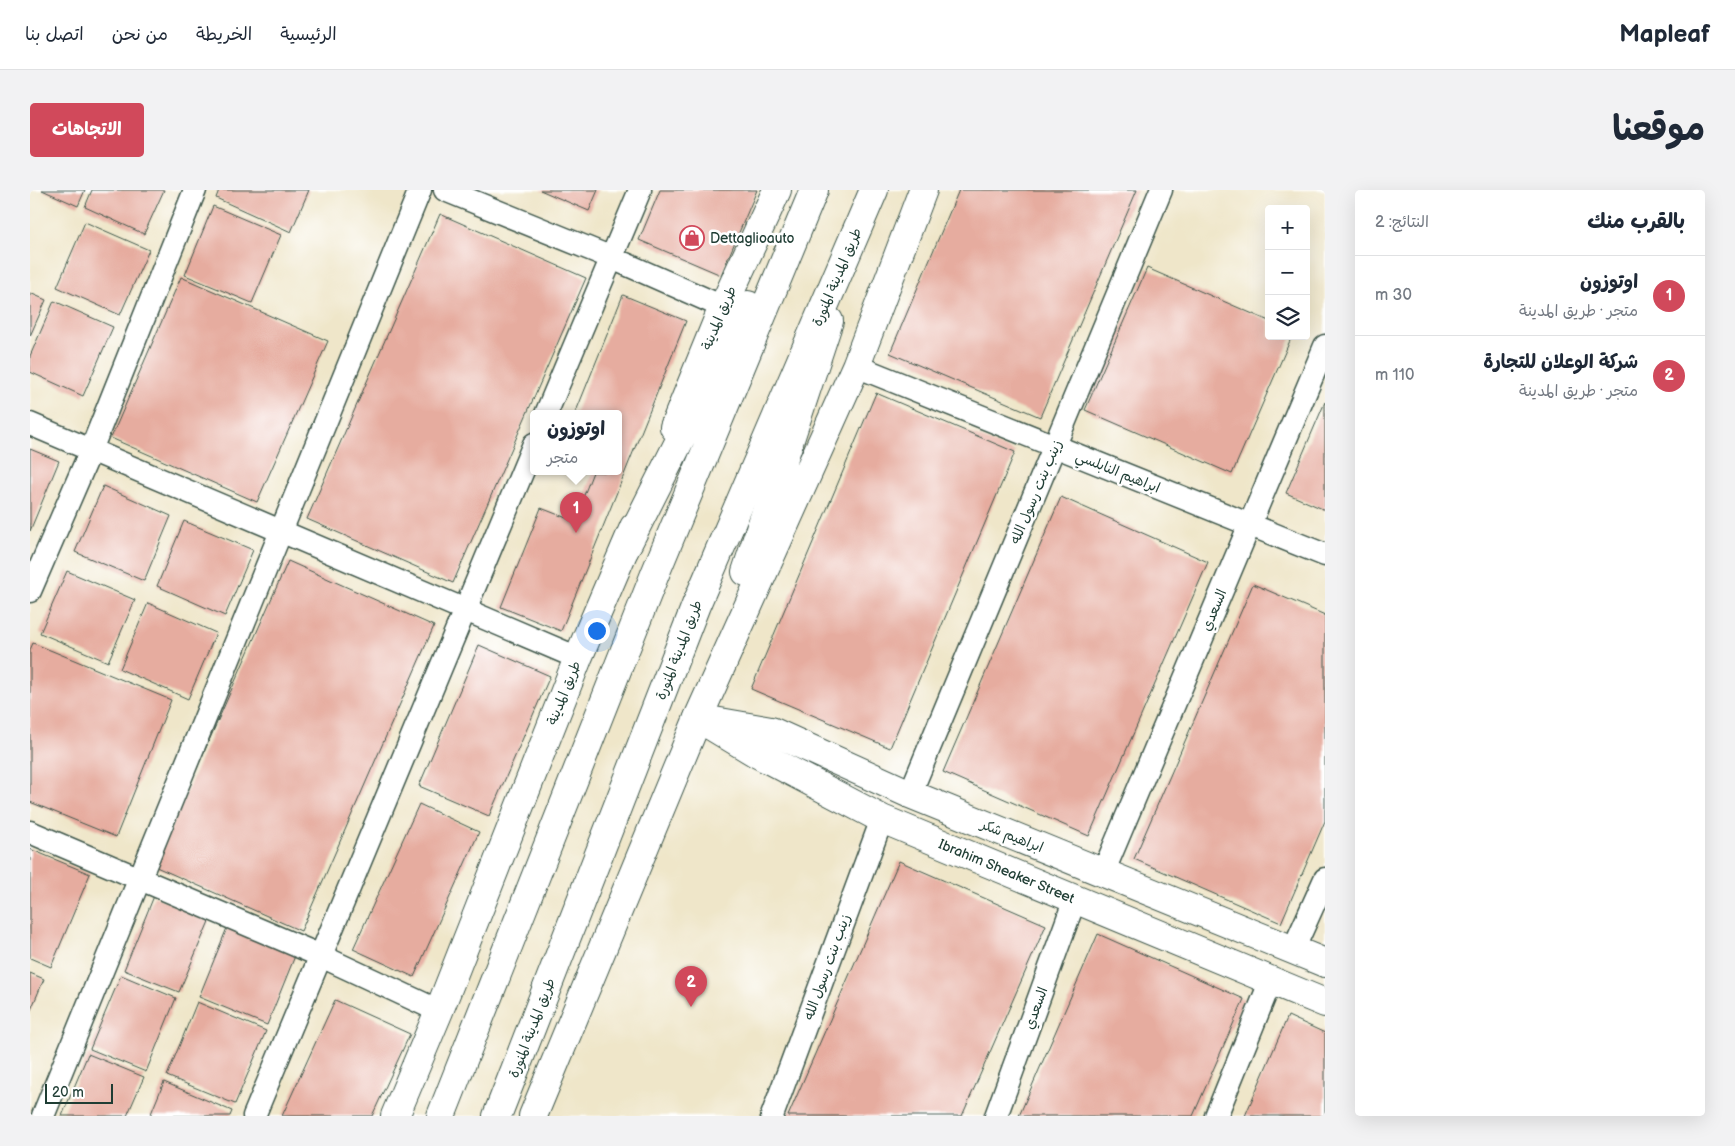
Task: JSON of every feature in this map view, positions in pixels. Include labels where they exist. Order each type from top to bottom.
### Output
[{"type":"main road","name":"طريق المدينة","points":[[395,1116],[439,1011],[578,658],[625,549],[723,307],[777,190]]},
{"type":"main road","points":[[625,549],[806,190]]},
{"type":"main road","points":[[441,1116],[655,574],[814,190]]},
{"type":"main road","points":[[533,1116],[698,718],[856,366],[923,190]]},
{"type":"main road","points":[[698,718],[871,198]]},
{"type":"main road","name":"طريق المدينة المنورة","points":[[497,1116],[696,605],[871,198]]},
{"type":"main road","name":"ابراهيم شكر","points":[[698,718],[771,731],[910,794],[1325,963]]},
{"type":"main road","name":"Ibrahim Sheaker Street","points":[[698,718],[756,754],[882,819],[1325,1002]]},
{"type":"main road","points":[[1178,942],[1189,908]]},
{"type":"street","points":[[30,591],[91,450],[195,190]]},
{"type":"street","points":[[43,1116],[420,190]]},
{"type":"street","points":[[445,190],[612,258],[723,307]]},
{"type":"street","points":[[548,410],[640,190]]},
{"type":"street","name":"زينب بنت رسول الله","points":[[910,794],[1161,190]]},
{"type":"street","name":"السعدي","points":[[1103,873],[1325,346]]},
{"type":"street","name":"ابراهيم النابلسي","points":[[856,366],[1325,555]]},
{"type":"street","points":[[30,424],[465,608],[578,658]]},
{"type":"street","points":[[254,1116],[530,454]]},
{"type":"street","name":"زينب بنت رسول الله","points":[[772,1116],[882,819]]},
{"type":"street","points":[[30,832],[321,956],[439,1011]]},
{"type":"street","points":[[1293,950],[1325,878]]},
{"type":"street","name":"السعدي","points":[[996,1116],[1075,899]]},
{"type":"street","points":[[1216,1116],[1271,980]]},
{"type":"building","points":[[42,190],[85,190],[78,206]]},
{"type":"building","points":[[92,190],[164,190],[144,234],[85,207]]},
{"type":"building","points":[[219,190],[309,190],[291,232],[216,198]]},
{"type":"building","points":[[540,190],[598,190],[589,211]]},
{"type":"building","points":[[660,190],[757,190],[721,275],[639,240]]},
{"type":"building","points":[[959,190],[1137,190],[1040,417],[890,353]]},
{"type":"building","points":[[213,206],[281,235],[252,303],[185,275]]},
{"type":"building","points":[[440,214],[586,278],[453,583],[307,519]]},
{"type":"building","points":[[85,222],[149,250],[120,315],[57,287]]},
{"type":"building","points":[[1147,268],[1265,319],[1265,340],[1290,340],[1232,474],[1085,410]]},
{"type":"building","points":[[181,277],[328,341],[257,502],[111,438]]},
{"type":"building","points":[[30,293],[46,300],[30,336]]},
{"type":"building","points":[[623,295],[686,321],[561,631],[501,607],[541,508],[574,521],[592,475],[622,475],[622,410],[577,410]]},
{"type":"building","points":[[54,301],[113,327],[83,396],[30,372],[30,356]]},
{"type":"building","points":[[876,393],[1015,452],[890,748],[751,689]]},
{"type":"building","points":[[1325,402],[1325,510],[1286,493]]},
{"type":"building","points":[[30,449],[59,461],[30,531]]},
{"type":"building","points":[[103,486],[171,516],[144,581],[75,552]]},
{"type":"building","points":[[1061,497],[1208,562],[1089,836],[943,772]]},
{"type":"building","points":[[184,521],[253,550],[225,616],[157,586]]},
{"type":"building","points":[[288,561],[434,626],[301,931],[154,866]]},
{"type":"building","points":[[67,571],[135,600],[108,662],[40,633]]},
{"type":"building","points":[[1253,584],[1325,615],[1325,821],[1281,923],[1134,859]]},
{"type":"building","points":[[148,603],[216,633],[188,699],[120,669]]},
{"type":"building","points":[[33,643],[171,700],[116,837],[30,802],[30,650]]},
{"type":"building","points":[[479,645],[550,676],[489,816],[419,786]]},
{"type":"building","points":[[419,804],[479,832],[414,977],[353,949]]},
{"type":"building","points":[[30,849],[90,874],[51,967],[30,958]]},
{"type":"building","points":[[899,861],[1046,925],[962,1116],[788,1116]]},
{"type":"building","points":[[154,896],[210,919],[179,992],[124,970]]},
{"type":"building","points":[[229,923],[297,951],[267,1025],[199,997]]},
{"type":"building","points":[[1098,934],[1244,999],[1193,1116],[1019,1116]]},
{"type":"building","points":[[30,973],[44,979],[30,1012]]},
{"type":"building","points":[[121,975],[176,998],[146,1072],[90,1049]]},
{"type":"building","points":[[335,1000],[410,1034],[372,1116],[282,1116]]},
{"type":"building","points":[[197,1002],[266,1031],[235,1104],[167,1076]]},
{"type":"building","points":[[1288,1016],[1325,1033],[1325,1116],[1245,1116]]},
{"type":"building","points":[[88,1054],[144,1077],[127,1116],[62,1116]]},
{"type":"building","points":[[164,1082],[232,1111],[230,1116],[150,1116]]},
{"type":"place","name":"Dettaglioauto","points":[[692,238]]},
{"type":"place","name":"اوتوزون","points":[[576,533]]},
{"type":"place","name":"شركة الوعلان للتجارة","points":[[691,1007]]}]
